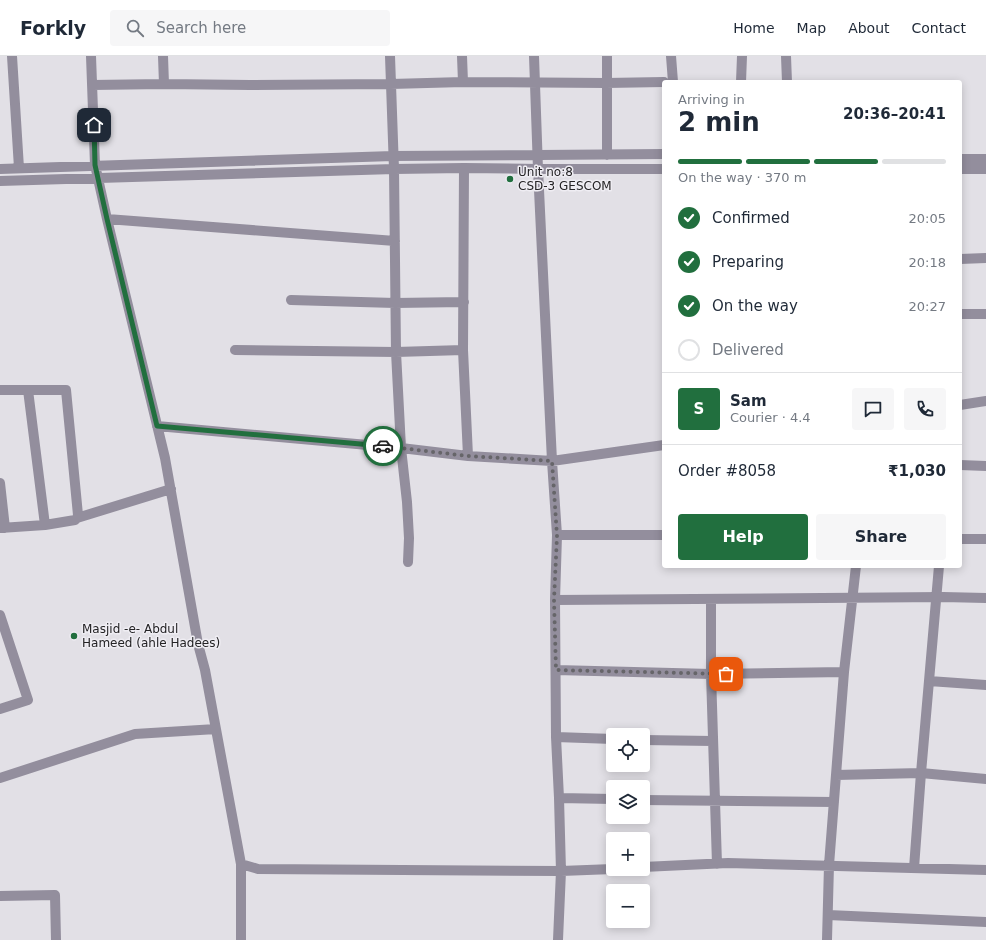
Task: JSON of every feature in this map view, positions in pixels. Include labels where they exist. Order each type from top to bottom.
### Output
[{"type":"street","points":[[12,56],[18,168]]},
{"type":"street","points":[[91,56],[95,165],[165,458],[171,489],[198,644],[205,670],[241,864],[241,940]]},
{"type":"street","points":[[163,56],[164,84]]},
{"type":"street","points":[[390,56],[394,169],[396,352],[401,448],[407,502],[409,538],[408,562]]},
{"type":"street","points":[[462,56],[463,82]]},
{"type":"street","points":[[534,56],[538,169],[557,536],[554,600],[556,738],[561,871],[558,940]]},
{"type":"street","points":[[607,56],[607,155]]},
{"type":"street","points":[[671,56],[672,80]]},
{"type":"street","points":[[741,80],[742,56]]},
{"type":"street","points":[[786,56],[787,80]]},
{"type":"street","points":[[92,85],[391,84],[463,82],[606,84],[662,82]]},
{"type":"street","points":[[0,169],[393,156],[662,154]]},
{"type":"street","points":[[962,159],[986,160]]},
{"type":"street","points":[[464,168],[463,350],[468,456]]},
{"type":"street","points":[[0,181],[394,169],[662,169]]},
{"type":"street","points":[[962,169],[986,169]]},
{"type":"street","points":[[107,219],[395,241]]},
{"type":"street","points":[[962,259],[986,258]]},
{"type":"street","points":[[291,300],[395,303],[464,302]]},
{"type":"street","points":[[962,314],[986,314]]},
{"type":"street","points":[[235,350],[396,352],[463,350]]},
{"type":"street","points":[[0,390],[66,390],[77,518]]},
{"type":"street","points":[[28,390],[45,525]]},
{"type":"street","points":[[962,405],[986,401]]},
{"type":"street","points":[[157,426],[401,448],[468,456],[552,461],[662,445]]},
{"type":"street","points":[[962,465],[986,466]]},
{"type":"street","points":[[0,483],[2,528],[45,525],[75,520],[77,518],[171,489]]},
{"type":"street","points":[[557,536],[662,535]]},
{"type":"street","points":[[962,539],[986,540]]},
{"type":"street","points":[[827,940],[829,865],[844,672],[856,568]]},
{"type":"street","points":[[914,868],[939,568]]},
{"type":"street","points":[[554,600],[937,597],[986,598]]},
{"type":"street","points":[[712,599],[711,674],[717,864]]},
{"type":"street","points":[[0,615],[28,700],[0,709]]},
{"type":"street","points":[[556,670],[711,674],[844,672]]},
{"type":"street","points":[[929,681],[986,685]]},
{"type":"street","points":[[0,778],[135,734],[216,729]]},
{"type":"street","points":[[556,738],[606,739]]},
{"type":"street","points":[[650,740],[713,741]]},
{"type":"street","points":[[836,775],[921,773],[986,778]]},
{"type":"street","points":[[559,798],[606,799]]},
{"type":"street","points":[[650,800],[834,802]]},
{"type":"street","points":[[241,864],[258,869],[561,871],[606,869]]},
{"type":"street","points":[[650,867],[717,864],[829,865],[986,870]]},
{"type":"street","points":[[0,896],[56,896],[56,940]]},
{"type":"street","points":[[828,916],[986,922]]},
{"type":"way so far","points":[[383,446],[468,456],[552,461],[557,536],[554,600],[556,670],[726,674]]},
{"type":"place","name":"Unit no:8 CSD-3 GESCOM","points":[[510,179]]},
{"type":"place","name":"Masjid -e- Abdul Hameed (ahle Hadees)","points":[[74,636]]},
{"type":"route","points":[[94,125],[95,165],[157,426],[383,446]]}]
